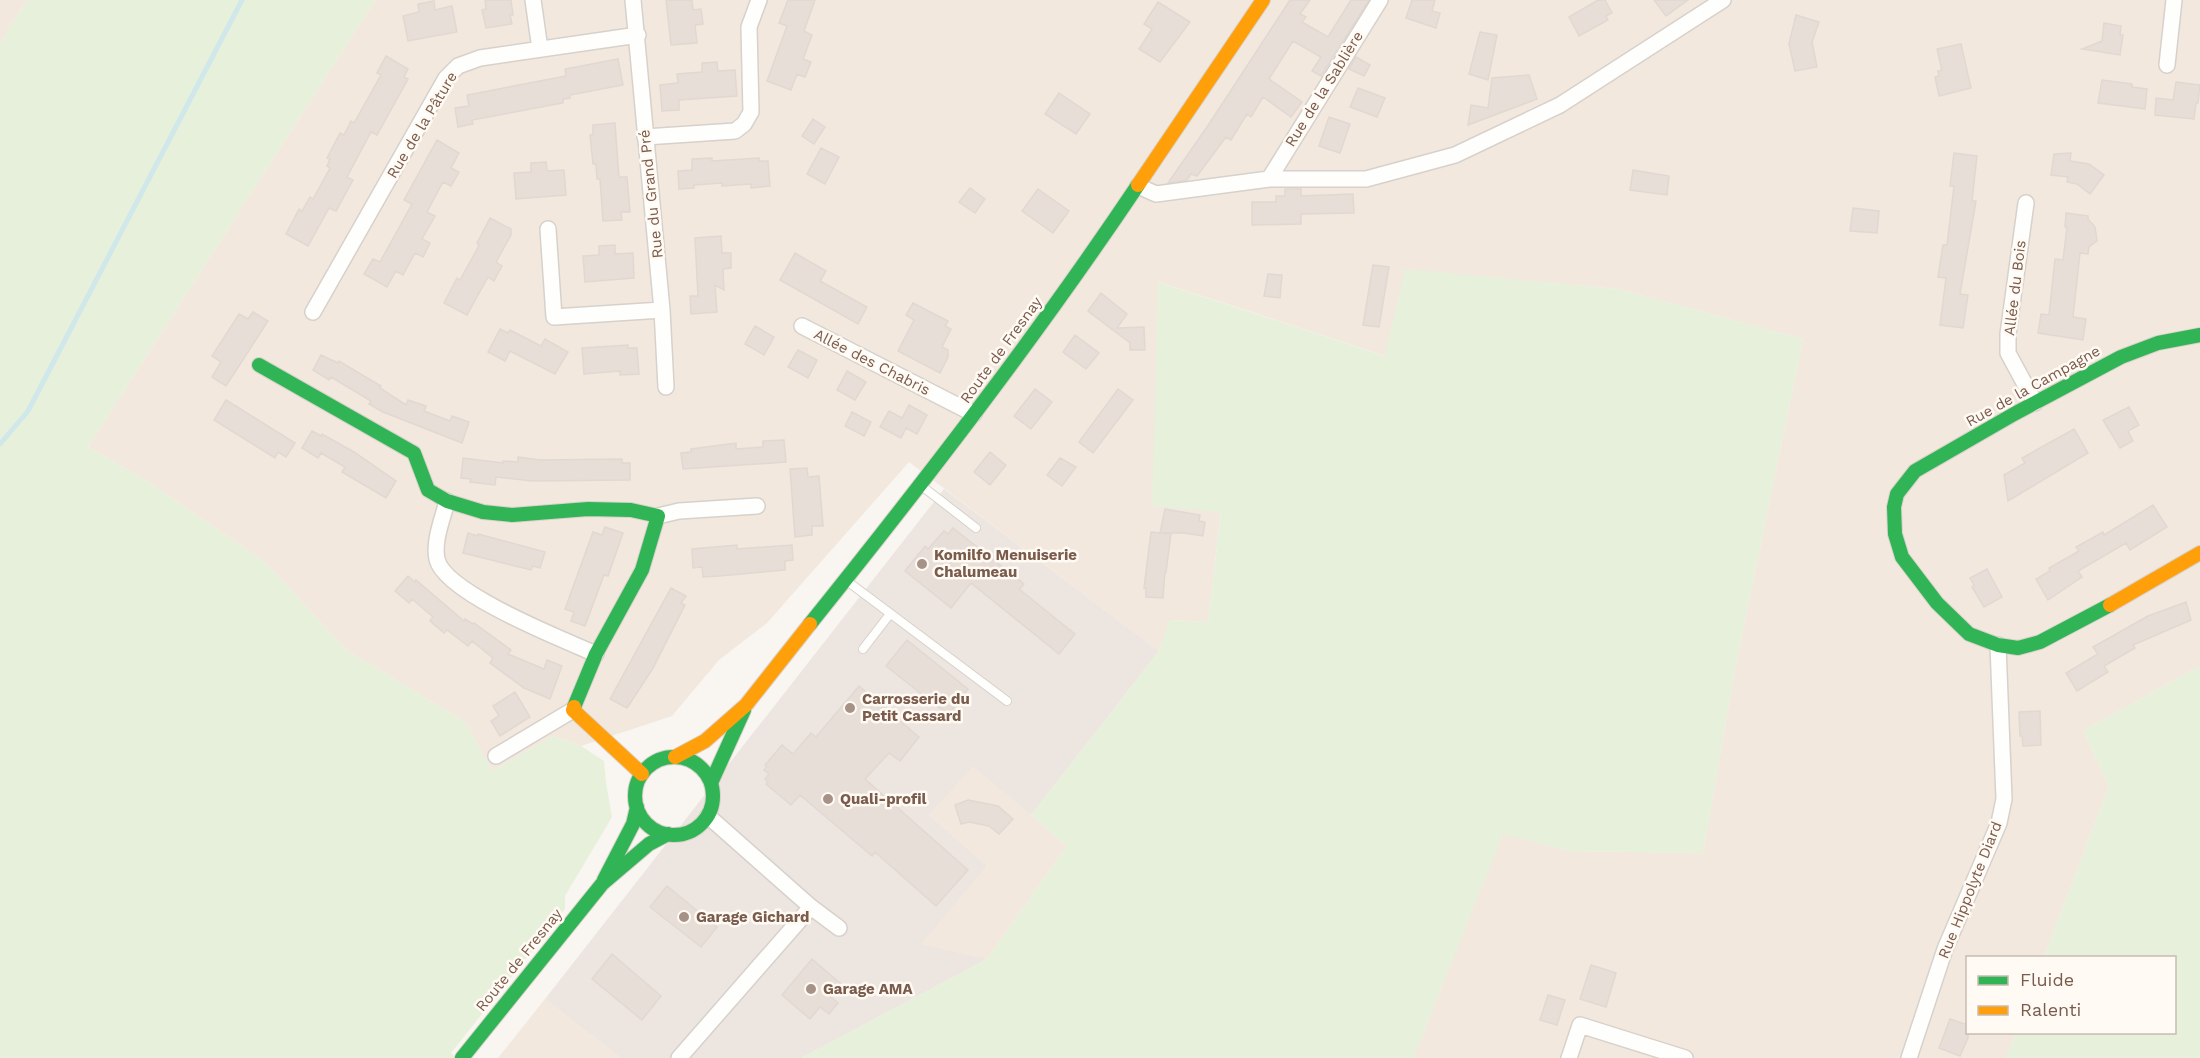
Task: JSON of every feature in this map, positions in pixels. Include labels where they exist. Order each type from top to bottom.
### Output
[{"type":"street","points":[[533,0],[540,49]]},
{"type":"street","name":"Rue du Grand Pré","points":[[633,0],[662,310],[666,387]]},
{"type":"street","points":[[645,137],[735,131],[744,124],[751,112],[749,27],[759,0]]},
{"type":"street","name":"Route de Fresnay","points":[[675,757],[705,741],[746,705],[921,486],[1098,245],[1263,0]]},
{"type":"street","name":"Rue de la Sablière","points":[[1269,179],[1380,0]]},
{"type":"street","points":[[1138,186],[1156,194],[1269,179],[1366,179],[1455,155],[1560,105],[1723,0]]},
{"type":"street","points":[[2167,65],[2174,0]]},
{"type":"street","name":"Rue de la Pâture","points":[[313,312],[446,78],[458,66],[480,58],[638,35]]},
{"type":"street","name":"Allée du Bois","points":[[2026,203],[2008,334],[2008,353],[2035,403]]},
{"type":"street","points":[[548,230],[554,316],[662,310]]},
{"type":"street","name":"Allée des Chabris","points":[[802,326],[974,414]]},
{"type":"street","name":"Rue de la Campagne","points":[[1998,645],[1969,634],[1937,603],[1902,557],[1895,534],[1894,507],[1897,494],[1915,471],[2121,357],[2158,343],[2200,335]]},
{"type":"street","points":[[260,365],[414,453],[420,462],[422,478],[428,490],[447,501],[483,512],[512,515],[588,509],[631,510],[658,516],[678,511],[757,506]]},
{"type":"street","points":[[447,501],[437,542],[437,558],[441,571],[514,618],[596,654]]},
{"type":"street","points":[[496,756],[573,710],[596,654],[642,570],[658,516]]},
{"type":"street","points":[[1998,645],[2018,648],[2040,642],[2200,553]]},
{"type":"street","name":"Rue Hippolyte Diard","points":[[1909,1058],[1945,949],[1999,823],[2004,799],[1998,645]]},
{"type":"street","name":"Route de Fresnay","points":[[711,783],[746,705]]},
{"type":"street","points":[[573,710],[642,774]]},
{"type":"street","points":[[675,757],[688,759],[699,765],[711,783],[713,794],[708,816],[699,826],[688,832],[668,834],[650,826],[637,807],[635,796],[642,774],[651,765],[662,759],[675,757]]},
{"type":"street","name":"Route de Fresnay","points":[[602,884],[633,824],[637,807]]},
{"type":"street","points":[[708,816],[811,907],[839,928]]},
{"type":"street","name":"Route de Fresnay","points":[[462,1058],[602,884],[649,844],[668,834]]},
{"type":"street","points":[[680,1058],[811,907]]},
{"type":"street","points":[[1569,1058],[1580,1025],[1685,1058]]},
{"type":"lane","points":[[921,486],[976,528]]},
{"type":"lane","points":[[846,580],[1007,701]]},
{"type":"lane","points":[[864,649],[890,614]]},
{"type":"shaded area","points":[[0,0],[27,0],[0,43]]},
{"type":"shaded area","points":[[375,0],[2200,0],[2200,666],[2083,731],[2109,786],[2044,956],[1966,956],[1966,1034],[2016,1034],[2006,1058],[1413,1058],[1503,833],[1570,851],[1703,853],[1735,669],[1803,339],[1618,289],[1405,270],[1386,356],[1159,282],[1153,506],[1221,511],[1208,622],[1170,620],[1159,651],[909,462],[767,623],[719,660],[672,716],[581,746],[553,736],[492,771],[465,722],[345,649],[266,563],[150,483],[88,447]]},
{"type":"shaded area","points":[[944,489],[1159,651],[1031,815],[973,766],[929,815],[987,866],[921,944],[987,959],[801,1058],[621,1058],[545,999]]},
{"type":"shaded area","points":[[973,765],[1067,846],[987,959],[920,944],[987,866],[929,815]]},
{"type":"shaded area","points":[[545,999],[621,1058],[498,1058]]},
{"type":"green space","points":[[27,0],[375,0],[88,447],[150,483],[266,563],[345,649],[465,722],[492,771],[553,736],[581,746],[604,761],[612,817],[565,896],[565,909],[451,1053],[456,1058],[0,1058],[0,43]]},
{"type":"green space","points":[[1405,269],[1618,289],[1803,339],[1735,669],[1703,853],[1570,851],[1503,834],[1413,1058],[801,1058],[987,959],[1067,846],[1031,815],[1159,651],[1169,620],[1208,622],[1221,512],[1152,506],[1158,282],[1385,356]]},
{"type":"green space","points":[[2200,666],[2200,1058],[2006,1058],[2016,1034],[2176,1034],[2176,956],[2044,956],[2109,786],[2083,731]]},
{"type":"building","points":[[485,0],[511,0],[512,24],[486,28],[482,10],[486,9]]},
{"type":"building","points":[[666,0],[692,0],[693,10],[701,9],[703,24],[695,25],[697,43],[671,45]]},
{"type":"building","points":[[788,0],[815,0],[804,31],[812,35],[803,59],[811,62],[805,77],[797,74],[791,90],[767,81],[787,26],[779,23]]},
{"type":"building","points":[[1290,0],[1310,0],[1300,14],[1306,17],[1302,22],[1328,37],[1351,0],[1369,0],[1321,76],[1312,71],[1321,57],[1293,41],[1269,79],[1302,102],[1291,117],[1263,97],[1251,117],[1247,114],[1231,140],[1226,137],[1197,176],[1191,174],[1187,180],[1168,183],[1207,127]]},
{"type":"building","points":[[1412,0],[1435,0],[1432,11],[1440,13],[1436,28],[1406,18]]},
{"type":"building","points":[[1598,0],[1605,0],[1612,13],[1606,16],[1608,20],[1579,36],[1569,17]]},
{"type":"building","points":[[1654,0],[1688,0],[1666,16]]},
{"type":"building","points":[[434,1],[435,10],[452,6],[457,32],[408,41],[403,16],[419,12],[418,4]]},
{"type":"building","points":[[1158,2],[1190,22],[1160,62],[1139,49],[1152,29],[1144,24]]},
{"type":"building","points":[[1796,15],[1819,22],[1812,42],[1817,67],[1795,71],[1789,44]]},
{"type":"building","points":[[2104,23],[2121,26],[2120,35],[2123,35],[2120,55],[2082,49],[2102,41]]},
{"type":"building","points":[[1480,32],[1497,35],[1488,80],[1469,74]]},
{"type":"building","points":[[1961,44],[1971,88],[1939,96],[1935,77],[1939,76],[1938,71],[1942,70],[1937,49]]},
{"type":"building","points":[[386,56],[408,69],[404,77],[408,79],[377,135],[371,132],[347,177],[353,180],[336,211],[329,208],[308,246],[286,234],[299,209],[302,211],[310,197],[313,199],[330,168],[327,166],[330,159],[327,158],[340,133],[344,135],[351,121],[354,123],[381,75],[377,73]]},
{"type":"building","points":[[1356,57],[1370,65],[1364,76],[1349,69]]},
{"type":"building","points":[[618,59],[623,85],[570,95],[570,98],[563,99],[563,103],[472,120],[473,124],[458,127],[455,108],[469,106],[467,95],[566,76],[565,69]]},
{"type":"building","points":[[717,62],[718,71],[735,70],[737,96],[679,100],[679,110],[662,111],[660,85],[678,83],[677,74],[702,72],[702,63]]},
{"type":"building","points":[[1529,75],[1537,99],[1468,125],[1471,105],[1488,108],[1492,78]]},
{"type":"building","points":[[2102,80],[2132,84],[2132,87],[2147,89],[2145,109],[2098,103]]},
{"type":"building","points":[[2176,82],[2200,85],[2194,119],[2155,115],[2156,98],[2173,100]]},
{"type":"building","points":[[1358,88],[1385,98],[1377,117],[1350,107]]},
{"type":"building","points":[[1059,93],[1090,114],[1076,134],[1045,114]]},
{"type":"building","points":[[1329,117],[1350,124],[1340,153],[1319,146]]},
{"type":"building","points":[[813,119],[825,127],[814,144],[802,136]]},
{"type":"building","points":[[615,123],[619,177],[627,177],[630,212],[621,212],[622,220],[603,221],[600,179],[597,179],[596,164],[593,164],[590,135],[593,135],[593,125]]},
{"type":"building","points":[[437,140],[459,153],[451,168],[459,172],[451,186],[443,182],[427,212],[435,216],[422,239],[430,243],[423,257],[415,253],[403,275],[396,271],[387,287],[364,274],[373,259],[380,262],[412,204],[404,200]]},
{"type":"building","points":[[821,148],[839,157],[825,184],[807,174]]},
{"type":"building","points":[[1954,153],[1977,156],[1972,201],[1976,201],[1960,294],[1968,295],[1963,328],[1940,325],[1946,278],[1938,277],[1943,245],[1947,245],[1954,186],[1950,186]]},
{"type":"building","points":[[2071,153],[2070,161],[2089,164],[2104,175],[2090,194],[2077,184],[2067,182],[2068,177],[2051,175],[2054,154]]},
{"type":"building","points":[[712,158],[712,161],[759,158],[759,161],[768,161],[770,186],[751,188],[751,184],[722,186],[722,183],[694,185],[694,188],[679,189],[678,171],[692,170],[692,159]]},
{"type":"building","points":[[546,162],[547,171],[564,170],[566,195],[516,199],[514,173],[531,172],[531,163]]},
{"type":"building","points":[[1633,170],[1669,176],[1667,195],[1630,190]]},
{"type":"building","points":[[970,188],[985,199],[975,213],[959,202]]},
{"type":"building","points":[[1038,189],[1069,211],[1053,233],[1022,211]]},
{"type":"building","points":[[1285,189],[1301,189],[1301,196],[1353,194],[1354,213],[1301,214],[1301,224],[1252,225],[1252,202],[1276,202],[1276,196],[1285,196]]},
{"type":"building","points":[[1853,208],[1879,211],[1877,233],[1850,231]]},
{"type":"building","points":[[2066,213],[2088,216],[2095,227],[2097,241],[2089,247],[2088,254],[2080,253],[2073,317],[2086,319],[2083,340],[2038,333],[2041,314],[2049,315],[2055,259],[2063,260],[2067,227],[2065,227]]},
{"type":"building","points":[[490,218],[511,229],[511,235],[496,262],[502,266],[494,281],[488,277],[467,315],[444,303],[457,278],[460,280],[476,251],[479,245],[477,243]]},
{"type":"building","points":[[721,236],[722,253],[731,253],[731,268],[723,269],[724,290],[715,285],[717,312],[691,314],[690,296],[698,296],[695,238]]},
{"type":"building","points":[[615,245],[615,254],[633,253],[634,278],[585,282],[583,256],[599,255],[599,246]]},
{"type":"building","points":[[795,253],[826,271],[820,281],[867,307],[858,324],[780,280]]},
{"type":"building","points":[[1373,265],[1389,267],[1379,327],[1363,325]]},
{"type":"building","points":[[1268,274],[1282,275],[1280,298],[1264,296]]},
{"type":"building","points":[[1101,293],[1127,314],[1117,328],[1144,327],[1145,350],[1130,350],[1130,343],[1088,311]]},
{"type":"building","points":[[913,303],[948,321],[945,326],[951,329],[942,347],[948,350],[948,357],[940,373],[898,351],[914,320],[906,315]]},
{"type":"building","points":[[253,312],[268,321],[226,386],[212,377],[221,362],[212,356],[239,314],[248,319]]},
{"type":"building","points":[[755,326],[774,337],[764,355],[745,344]]},
{"type":"building","points":[[500,329],[508,333],[510,330],[541,346],[545,339],[568,352],[555,374],[510,351],[505,361],[488,352]]},
{"type":"building","points":[[1075,335],[1099,353],[1086,369],[1063,352]]},
{"type":"building","points":[[628,345],[628,348],[637,348],[639,374],[620,375],[620,371],[584,374],[582,348]]},
{"type":"building","points":[[798,350],[817,360],[808,378],[788,367]]},
{"type":"building","points":[[321,355],[338,363],[339,361],[381,386],[380,388],[406,405],[408,400],[426,406],[424,411],[450,421],[452,416],[469,422],[462,443],[383,412],[369,404],[371,401],[331,377],[329,380],[313,370]]},
{"type":"building","points":[[847,371],[866,382],[855,400],[837,390]]},
{"type":"building","points":[[1035,389],[1052,402],[1031,429],[1014,416]]},
{"type":"building","points":[[1118,389],[1133,400],[1093,453],[1079,442]]},
{"type":"building","points":[[226,400],[295,443],[286,457],[278,452],[275,458],[214,420]]},
{"type":"building","points":[[909,405],[927,415],[917,434],[906,428],[901,438],[880,427],[889,411],[902,418]]},
{"type":"building","points":[[2129,407],[2139,425],[2128,431],[2133,441],[2120,448],[2103,420]]},
{"type":"building","points":[[852,412],[871,422],[864,436],[845,426]]},
{"type":"building","points":[[2074,429],[2088,453],[2008,501],[2004,475],[2025,463],[2022,458]]},
{"type":"building","points":[[312,431],[354,452],[396,481],[386,498],[342,472],[345,467],[321,453],[318,458],[302,448]]},
{"type":"building","points":[[784,440],[786,462],[683,469],[681,453],[691,452],[691,449],[736,443],[736,449],[763,447],[763,441]]},
{"type":"building","points":[[990,452],[1006,465],[990,485],[974,472]]},
{"type":"building","points":[[518,457],[540,460],[622,459],[622,463],[630,463],[630,480],[532,481],[496,477],[495,485],[470,482],[471,479],[461,478],[463,458],[503,463],[503,461],[518,462]]},
{"type":"building","points":[[1060,458],[1076,467],[1062,486],[1047,475]]},
{"type":"building","points":[[807,468],[808,477],[819,476],[823,526],[812,526],[812,535],[795,537],[790,469]]},
{"type":"building","points":[[2153,505],[2167,527],[2130,550],[2126,543],[2078,571],[2082,577],[2048,600],[2036,579],[2050,571],[2049,568],[2079,551],[2076,547],[2103,532],[2104,535]]},
{"type":"building","points":[[1165,509],[1200,515],[1199,521],[1205,522],[1203,536],[1160,533]]},
{"type":"building","points":[[605,527],[623,533],[608,576],[604,575],[585,626],[571,621],[574,612],[565,609],[593,532],[602,535]]},
{"type":"building","points":[[953,528],[1024,584],[1019,589],[1075,634],[1059,654],[971,583],[951,608],[905,571],[925,546],[928,549],[944,531],[948,534]]},
{"type":"building","points":[[1151,532],[1171,534],[1163,598],[1146,597],[1146,588],[1144,588]]},
{"type":"building","points":[[468,533],[545,552],[540,568],[533,566],[531,570],[463,553]]},
{"type":"building","points":[[737,545],[737,549],[792,545],[793,560],[785,561],[785,570],[719,576],[703,577],[702,567],[693,568],[692,549]]},
{"type":"building","points":[[1987,569],[2002,597],[1984,607],[1972,587],[1974,585],[1970,578]]},
{"type":"building","points":[[408,576],[415,582],[416,580],[464,621],[465,619],[474,623],[511,650],[508,654],[544,669],[547,660],[562,666],[550,699],[524,688],[490,663],[493,658],[472,641],[468,646],[447,630],[444,633],[430,621],[433,617],[412,599],[409,603],[395,591]]},
{"type":"building","points":[[671,588],[686,596],[681,603],[685,605],[653,668],[627,708],[610,699]]},
{"type":"building","points":[[2186,602],[2191,620],[2133,645],[2135,648],[2104,666],[2108,672],[2077,691],[2066,673],[2098,654],[2093,647],[2148,616]]},
{"type":"building","points":[[907,640],[968,689],[948,715],[886,666]]},
{"type":"building","points":[[859,686],[919,737],[900,761],[889,753],[865,779],[968,870],[936,906],[875,852],[872,856],[800,795],[791,805],[766,784],[768,782],[765,779],[769,774],[764,770],[767,766],[765,765],[782,745],[793,754],[811,733],[816,737]]},
{"type":"building","points":[[515,692],[530,717],[500,736],[491,721],[499,716],[493,706]]},
{"type":"building","points":[[2040,711],[2041,745],[2023,746],[2022,736],[2020,736],[2019,712]]},
{"type":"building","points":[[968,800],[998,806],[1013,819],[999,834],[989,826],[969,822],[961,824],[955,805]]},
{"type":"building","name":"Garage Gichard","points":[[667,886],[717,927],[701,947],[650,907]]},
{"type":"building","points":[[612,954],[661,996],[642,1020],[592,979]]},
{"type":"building","name":"Garage AMA","points":[[812,959],[840,983],[829,995],[838,1003],[829,1014],[820,1007],[810,1019],[782,995]]},
{"type":"building","points":[[1591,965],[1616,973],[1606,1007],[1580,999]]},
{"type":"building","points":[[1548,995],[1565,1000],[1557,1025],[1540,1020]]},
{"type":"building","points":[[1950,1019],[1966,1024],[1968,1038],[1960,1056],[1939,1048]]},
{"type":"waterway","points":[[0,444],[28,411],[242,0]]},
{"type":"traffic: fast","points":[[810,624],[978,408],[1060,298],[1138,185]]},
{"type":"traffic: fast","points":[[2110,605],[2040,642],[2018,648],[1998,645],[1969,634],[1937,603],[1902,557],[1895,534],[1894,507],[1897,494],[1915,471],[2014,414],[2121,357],[2158,343],[2200,335]]},
{"type":"traffic: fast","points":[[259,365],[414,453],[428,490],[447,501],[483,512],[512,515],[588,509],[631,510],[658,516],[642,570],[596,654],[574,707]]},
{"type":"traffic: fast","points":[[711,783],[744,710]]},
{"type":"traffic: fast","points":[[674,757],[689,760],[701,769],[710,781],[713,796],[710,811],[701,823],[689,832],[674,835],[659,832],[647,823],[638,811],[635,796],[638,781],[647,769],[659,760],[674,757]]},
{"type":"traffic: fast","points":[[604,880],[633,824],[637,807]]},
{"type":"traffic: fast","points":[[462,1058],[602,884],[649,844],[668,834]]},
{"type":"traffic: slow","points":[[1138,185],[1263,0]]},
{"type":"traffic: slow","points":[[2110,605],[2200,553]]},
{"type":"traffic: slow","points":[[675,757],[705,741],[746,705],[810,624]]},
{"type":"traffic: slow","points":[[574,707],[573,710],[642,774]]},
{"type":"place","name":"Komilfo Menuiserie Chalumeau","points":[[922,564]]},
{"type":"place","name":"Carrosserie du Petit Cassard","points":[[850,708]]},
{"type":"place","name":"Quali-profil","points":[[828,799]]},
{"type":"place","name":"Garage Gichard","points":[[684,917]]},
{"type":"place","name":"Garage AMA","points":[[811,989]]}]
